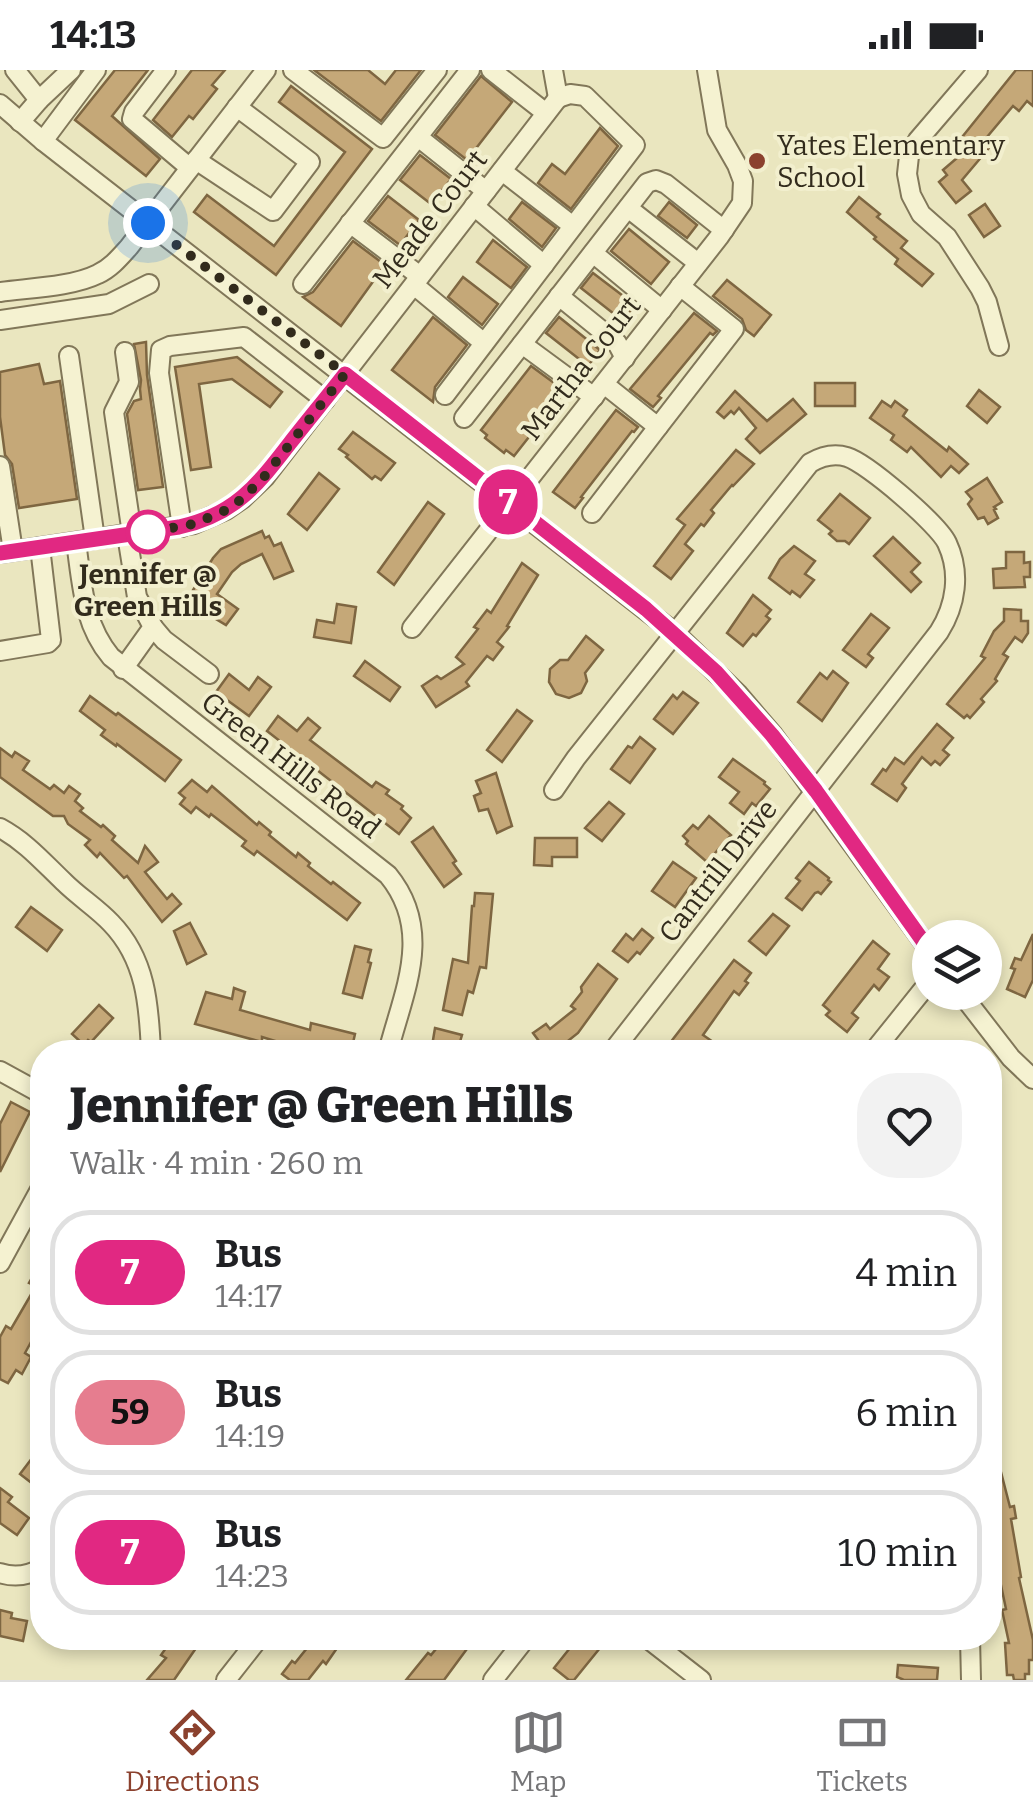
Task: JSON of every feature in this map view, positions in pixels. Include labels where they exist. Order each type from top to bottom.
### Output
[{"type":"street","points":[[15,70],[38,100]]},
{"type":"street","points":[[20,122],[71,70]]},
{"type":"street","points":[[43,141],[96,70]]},
{"type":"street","points":[[166,70],[132,119],[193,164],[272,211],[310,162],[238,107]]},
{"type":"street","points":[[293,70],[382,138],[438,70]]},
{"type":"street","points":[[304,284],[470,70]]},
{"type":"street","points":[[492,70],[546,113]]},
{"type":"street","points":[[445,395],[635,145],[586,96],[570,94],[558,98],[553,70]]},
{"type":"street","name":"Martha Court","points":[[412,628],[742,203],[743,181],[716,130],[707,70]]},
{"type":"street","points":[[978,70],[918,140],[907,174],[911,195],[921,214],[947,237],[980,288],[999,346]]},
{"type":"street","points":[[0,292],[79,281],[101,273],[119,258],[264,71]]},
{"type":"street","name":"Meade Court","points":[[6,552],[182,526],[212,517],[242,499],[264,477],[558,98]]},
{"type":"street","points":[[0,104],[675,633],[738,694],[816,791],[912,925]]},
{"type":"street","points":[[418,138],[544,265]]},
{"type":"street","points":[[502,171],[573,226]]},
{"type":"street","points":[[464,418],[647,183],[662,181],[721,233]]},
{"type":"street","points":[[628,208],[698,263]]},
{"type":"street","points":[[350,224],[484,343]]},
{"type":"street","points":[[593,253],[662,310]]},
{"type":"street","points":[[0,320],[109,304],[149,284]]},
{"type":"street","points":[[38,286],[41,314]]},
{"type":"street","points":[[592,513],[734,330],[680,286]]},
{"type":"street","points":[[559,296],[616,342],[625,358]]},
{"type":"street","points":[[182,526],[158,373],[160,350],[244,337],[324,400]]},
{"type":"street","points":[[522,344],[658,427]]},
{"type":"street","points":[[125,352],[128,382],[114,412],[137,597],[164,640],[208,674]]},
{"type":"street","name":"Green Hills Road","points":[[69,356],[85,541],[84,598],[93,631],[123,669],[388,875],[399,889],[411,919],[413,953],[391,1040]]},
{"type":"street","name":"Cantrill Drive","points":[[554,790],[803,469],[816,459],[835,454],[853,458],[936,525],[948,544],[956,578],[947,618],[621,1040]]},
{"type":"street","points":[[0,466],[6,552]]},
{"type":"street","points":[[0,651],[51,640],[40,547]]},
{"type":"street","points":[[123,669],[153,626]]},
{"type":"street","points":[[0,828],[29,846],[122,936],[145,983],[150,1040]]},
{"type":"street","points":[[883,1040],[912,1003]]},
{"type":"street","points":[[974,1010],[996,1040]]},
{"type":"street","points":[[1002,1046],[1032,1076]]},
{"type":"street","points":[[0,1071],[30,1087]]},
{"type":"street","points":[[0,1263],[30,1208]]},
{"type":"street","points":[[0,1573],[22,1576],[30,1573]]},
{"type":"street","points":[[226,1680],[250,1650]]},
{"type":"street","points":[[493,1680],[517,1650]]},
{"type":"street","points":[[663,1650],[701,1680]]},
{"type":"street","points":[[970,1650],[970,1680]]},
{"type":"building","points":[[115,70],[148,70],[112,116],[160,159],[146,176],[75,120]]},
{"type":"building","points":[[192,70],[225,70],[212,85],[217,89],[193,119],[189,116],[172,137],[153,120]]},
{"type":"building","points":[[314,70],[368,70],[385,84],[396,70],[421,70],[381,121]]},
{"type":"building","points":[[1016,70],[1033,70],[1033,106],[1027,101],[1019,111],[1013,106],[982,143],[989,148],[962,180],[971,191],[956,203],[939,182],[947,175],[943,170],[957,158],[950,152]]},
{"type":"building","points":[[481,76],[512,102],[467,160],[435,135]]},
{"type":"building","points":[[291,86],[372,149],[276,275],[194,212],[207,195],[274,246],[345,152],[279,102]]},
{"type":"building","points":[[600,128],[618,146],[571,209],[538,183],[552,164],[565,174]]},
{"type":"building","points":[[420,155],[451,179],[431,204],[400,180]]},
{"type":"building","points":[[388,196],[419,220],[400,245],[368,221]]},
{"type":"building","points":[[859,197],[907,241],[901,248],[933,274],[922,286],[895,264],[898,259],[847,212]]},
{"type":"building","points":[[522,202],[556,228],[542,247],[509,219]]},
{"type":"building","points":[[669,202],[697,225],[687,238],[658,216]]},
{"type":"building","points":[[985,204],[1000,226],[984,237],[969,215]]},
{"type":"building","points":[[629,229],[669,262],[651,284],[611,251]]},
{"type":"building","points":[[493,240],[527,267],[511,288],[477,262]]},
{"type":"building","points":[[353,241],[385,265],[341,326],[303,297],[313,292]]},
{"type":"building","points":[[593,273],[635,305],[623,321],[581,288]]},
{"type":"building","points":[[463,277],[498,304],[482,325],[448,297]]},
{"type":"building","points":[[727,280],[771,315],[754,336],[746,330],[742,319],[713,296]]},
{"type":"building","points":[[694,313],[717,331],[710,333],[653,407],[630,389]]},
{"type":"building","points":[[433,317],[467,345],[435,387],[433,402],[392,370]]},
{"type":"building","points":[[559,317],[600,350],[588,366],[546,333]]},
{"type":"building","points":[[146,342],[163,487],[138,490],[127,414],[134,401],[141,399],[134,344]]},
{"type":"building","points":[[237,357],[282,392],[270,407],[232,379],[199,384],[211,467],[191,470],[175,367]]},
{"type":"building","points":[[39,364],[44,384],[60,381],[77,499],[19,508],[12,464],[5,455],[0,372]]},
{"type":"building","points":[[531,366],[565,391],[514,456],[506,450],[504,453],[481,430]]},
{"type":"building","points":[[815,383],[855,383],[855,406],[815,406]]},
{"type":"building","points":[[979,390],[1000,407],[987,423],[967,406]]},
{"type":"building","points":[[735,391],[767,421],[793,399],[806,414],[760,453],[746,439],[756,428],[739,408],[724,418],[717,412]]},
{"type":"building","points":[[882,401],[891,407],[895,401],[907,410],[903,416],[968,464],[959,473],[951,466],[941,477],[911,447],[907,452],[891,440],[894,435],[870,418]]},
{"type":"building","points":[[616,410],[638,427],[575,508],[553,492]]},
{"type":"building","points":[[353,432],[395,463],[381,480],[375,476],[372,479],[339,449]]},
{"type":"building","points":[[736,450],[754,464],[685,544],[693,551],[671,579],[654,566],[685,525],[677,519]]},
{"type":"building","points":[[319,473],[339,489],[307,530],[288,514]]},
{"type":"building","points":[[987,478],[1002,502],[994,507],[998,518],[988,524],[984,517],[978,519],[968,504],[972,499],[966,492]]},
{"type":"building","points":[[840,494],[870,518],[849,544],[837,541],[829,534],[832,531],[818,520]]},
{"type":"building","points":[[428,502],[444,514],[394,585],[378,572]]},
{"type":"building","points":[[262,531],[274,546],[281,543],[293,571],[274,579],[262,554],[241,564],[217,594],[238,609],[226,625],[201,610],[206,603],[193,590],[221,549]]},
{"type":"building","points":[[893,537],[920,563],[911,572],[921,582],[911,592],[874,556]]},
{"type":"building","points":[[794,546],[815,561],[805,574],[814,580],[800,597],[769,578],[780,559]]},
{"type":"building","points":[[1006,552],[1024,552],[1024,563],[1030,562],[1025,587],[994,588],[993,569],[1006,568]]},
{"type":"building","points":[[522,563],[538,575],[497,642],[503,647],[493,660],[487,656],[466,682],[469,686],[436,707],[422,686],[464,664],[456,657],[487,610],[491,613]]},
{"type":"building","points":[[753,595],[771,610],[766,616],[770,619],[743,646],[727,633]]},
{"type":"building","points":[[337,604],[356,607],[351,643],[314,637],[317,620],[334,623]]},
{"type":"building","points":[[1004,609],[1021,610],[1021,621],[1028,621],[1028,633],[1022,642],[1015,637],[1003,654],[1008,657],[997,681],[981,699],[984,702],[970,718],[964,718],[947,704],[985,658],[981,656],[1004,621]]},
{"type":"building","points":[[871,614],[889,628],[868,654],[873,658],[866,667],[843,650]]},
{"type":"building","points":[[586,636],[603,650],[585,673],[587,681],[581,693],[569,698],[556,694],[549,682],[550,669],[560,660],[568,660]]},
{"type":"building","points":[[365,661],[400,687],[390,701],[354,676]]},
{"type":"building","points":[[833,671],[848,683],[822,721],[798,702],[820,673],[827,679]]},
{"type":"building","points":[[229,674],[249,690],[258,677],[271,687],[249,716],[216,692]]},
{"type":"building","points":[[683,692],[698,703],[673,734],[654,719],[673,695],[677,699]]},
{"type":"building","points":[[90,696],[181,760],[165,781],[101,735],[105,730],[80,711]]},
{"type":"building","points":[[517,710],[532,721],[502,762],[487,750]]},
{"type":"building","points":[[278,716],[297,731],[308,718],[320,728],[310,740],[372,787],[376,782],[389,790],[386,794],[403,806],[401,809],[411,818],[399,834],[267,731]]},
{"type":"building","points":[[937,724],[953,738],[943,750],[949,755],[940,765],[935,761],[931,765],[922,757],[902,784],[906,788],[897,801],[872,784],[895,758],[904,764]]},
{"type":"building","points":[[640,737],[655,749],[630,783],[611,769]]},
{"type":"building","points":[[0,748],[12,757],[15,752],[29,761],[23,770],[50,789],[54,785],[64,793],[69,786],[80,794],[75,801],[83,808],[80,811],[103,825],[115,836],[112,840],[138,863],[145,846],[158,862],[145,872],[167,899],[172,894],[181,904],[162,922],[127,876],[124,878],[100,853],[97,857],[85,845],[90,840],[68,824],[64,816],[53,816],[0,777]]},
{"type":"building","points":[[733,759],[770,789],[744,814],[730,803],[739,792],[719,777]]},
{"type":"building","points":[[496,773],[512,826],[497,833],[488,809],[479,811],[474,796],[481,793],[476,781]]},
{"type":"building","points":[[192,780],[207,792],[212,786],[296,857],[298,853],[310,863],[308,866],[360,903],[347,920],[257,851],[254,855],[242,846],[246,841],[211,814],[209,817],[196,807],[191,813],[180,804],[185,798],[179,793]]},
{"type":"building","points":[[609,802],[624,814],[602,841],[585,828]]},
{"type":"building","points":[[709,816],[731,835],[707,862],[686,844],[683,836],[693,825],[698,829]]},
{"type":"building","points":[[433,827],[461,874],[444,887],[412,842]]},
{"type":"building","points":[[535,838],[577,838],[577,857],[552,857],[552,866],[534,865]]},
{"type":"building","points":[[673,862],[696,878],[675,907],[652,891]]},
{"type":"building","points":[[809,862],[831,882],[821,894],[815,893],[802,910],[786,898]]},
{"type":"building","points":[[475,893],[493,894],[486,968],[480,967],[462,1015],[443,1010],[453,959],[468,963]]},
{"type":"building","points":[[31,907],[62,930],[47,951],[16,927]]},
{"type":"building","points":[[773,914],[789,926],[766,955],[749,941]]},
{"type":"building","points":[[190,923],[206,954],[187,964],[174,931]]},
{"type":"building","points":[[642,929],[653,938],[640,954],[637,952],[628,962],[613,951],[626,934],[633,940]]},
{"type":"building","points":[[1033,934],[1033,980],[1025,997],[1007,989],[1015,958],[1021,960]]},
{"type":"building","points":[[873,941],[889,954],[878,969],[889,977],[879,990],[874,985],[852,1013],[858,1018],[847,1032],[826,1015],[830,1011],[823,1005]]},
{"type":"building","points":[[355,946],[371,950],[362,998],[343,993]]},
{"type":"building","points":[[734,960],[751,973],[739,995],[734,991],[703,1035],[710,1040],[672,1040]]},
{"type":"building","points":[[598,964],[617,979],[569,1040],[538,1040],[533,1033],[546,1024],[550,1029],[575,1009],[571,1006],[582,992],[581,987]]},
{"type":"building","points":[[234,988],[245,992],[240,1010],[310,1030],[311,1023],[355,1034],[354,1040],[255,1040],[195,1024],[206,992],[232,999]]},
{"type":"building","points":[[99,1005],[113,1018],[93,1040],[79,1040],[72,1034]]},
{"type":"building","points":[[435,1028],[462,1035],[461,1040],[433,1040]]},
{"type":"building","points":[[11,1102],[30,1112],[0,1172],[0,1124]]},
{"type":"building","points":[[30,1296],[30,1344],[25,1353],[30,1359],[22,1374],[16,1370],[8,1383],[0,1379],[0,1337],[6,1326],[11,1329]]},
{"type":"building","points":[[30,1461],[30,1482],[20,1474]]},
{"type":"building","points":[[1002,1476],[1010,1507],[1014,1506],[1016,1518],[1011,1519],[1019,1578],[1033,1640],[1033,1660],[1029,1660],[1025,1680],[1007,1675],[1005,1643],[1009,1643],[1002,1610],[1006,1609],[1002,1590]]},
{"type":"building","points":[[0,1488],[12,1497],[8,1502],[29,1518],[17,1535],[0,1523]]},
{"type":"building","points":[[0,1610],[12,1613],[11,1618],[27,1621],[23,1641],[0,1636]]},
{"type":"building","points":[[165,1650],[195,1650],[174,1680],[147,1680],[166,1658],[161,1655]]},
{"type":"building","points":[[305,1650],[336,1650],[308,1680],[290,1680],[282,1674],[292,1661],[295,1663]]},
{"type":"building","points":[[435,1650],[466,1650],[444,1680],[406,1680],[428,1653],[431,1655]]},
{"type":"building","points":[[568,1650],[598,1650],[574,1680],[554,1668]]},
{"type":"building","points":[[898,1665],[938,1668],[937,1680],[904,1680],[897,1677]]},
{"type":"bus line","name":"7","points":[[0,553],[179,527],[226,510],[264,477],[345,374],[646,609],[716,672],[816,791],[912,926]]},
{"type":"place","name":"Yates Elementary School","points":[[757,161]]},
{"type":"place","name":"Jennifer @ Green Hills","points":[[148,532]]},
{"type":"route","points":[[148,223],[345,374],[242,499],[194,524],[148,532]]}]
